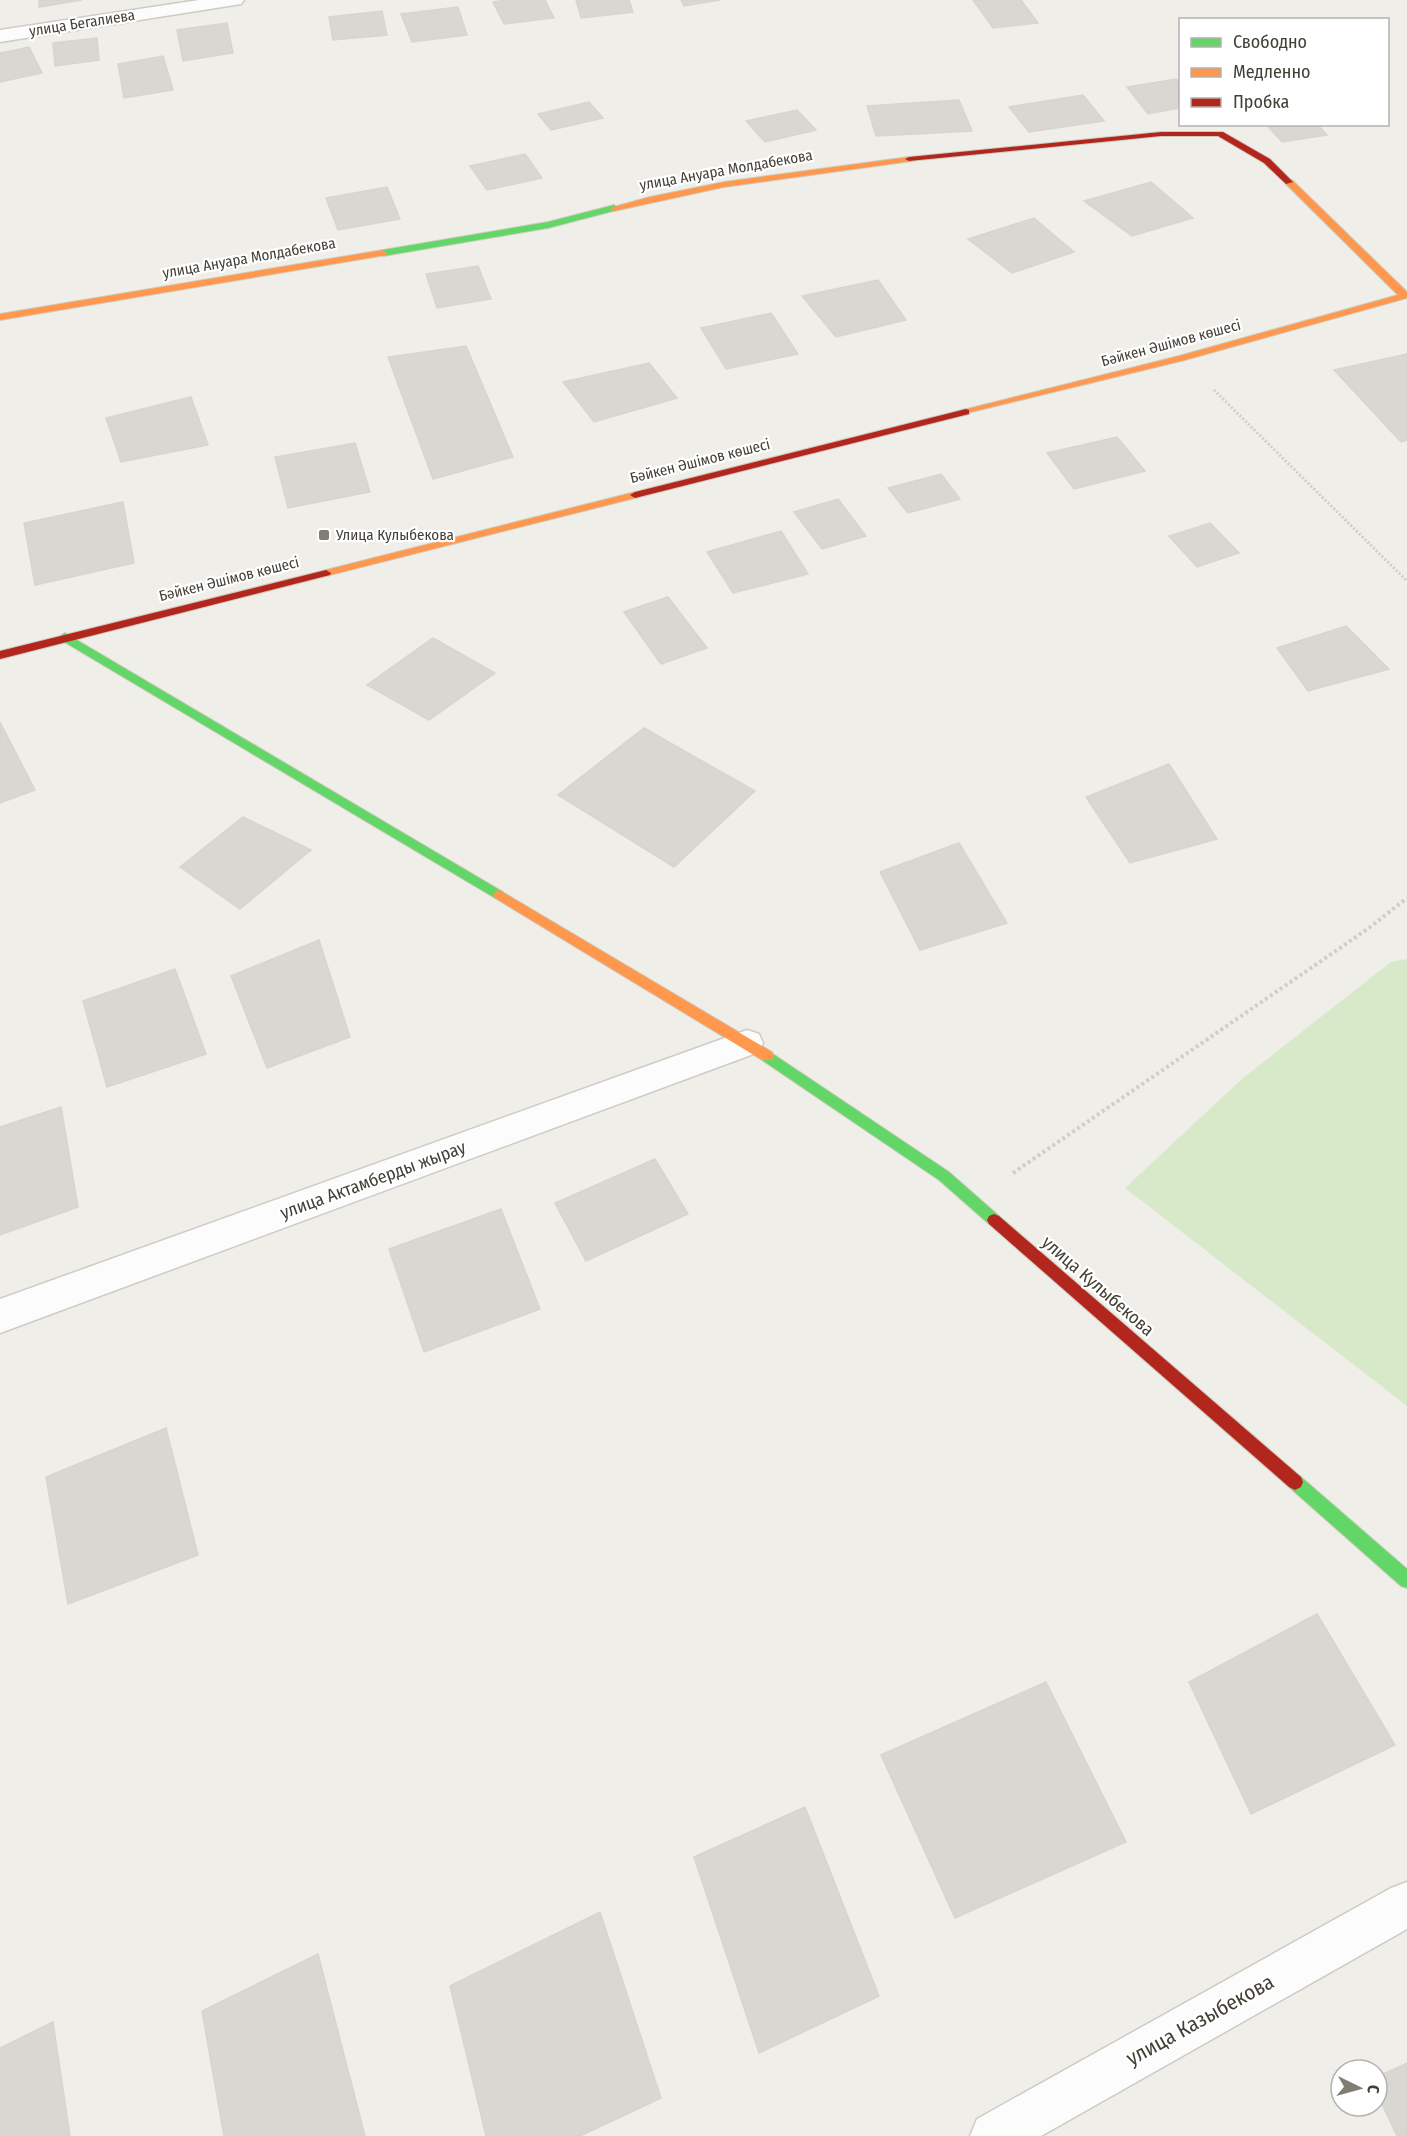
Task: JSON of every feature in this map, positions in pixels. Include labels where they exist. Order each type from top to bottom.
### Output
[{"type":"street","name":"улица Бегалиева","points":[[0,36],[235,0]]},
{"type":"street","name":"улица Ануара Молдабекова","points":[[0,317],[548,225],[656,197],[798,172],[1161,134],[1220,134],[1267,161],[1406,295]]},
{"type":"street","name":"Бәйкен Әшімов көшесі","points":[[0,655],[1182,358],[1406,295]]},
{"type":"street","name":"улица Кулыбекова","points":[[66,637],[747,1043],[944,1176],[1407,1580]]},
{"type":"street","name":"улица Актамберды жырау","points":[[0,1316],[747,1043]]},
{"type":"street","name":"улица Казыбекова","points":[[994,2136],[1407,1904]]},
{"type":"path","points":[[1182,358],[1407,581]]},
{"type":"path","points":[[973,1200],[1370,928],[1407,898]]},
{"type":"green space","points":[[1407,959],[1407,1406],[1125,1188],[1243,1078],[1391,962]]},
{"type":"building","points":[[39,0],[82,0],[39,7]]},
{"type":"building","points":[[545,0],[554,18],[504,24],[493,2]]},
{"type":"building","points":[[576,0],[629,0],[633,12],[581,18]]},
{"type":"building","points":[[681,0],[720,0],[684,6]]},
{"type":"building","points":[[973,0],[1021,0],[1038,23],[993,28]]},
{"type":"building","points":[[458,7],[467,35],[412,42],[401,14]]},
{"type":"building","points":[[382,11],[387,35],[333,40],[329,17]]},
{"type":"building","points":[[227,23],[233,53],[183,61],[177,30]]},
{"type":"building","points":[[97,38],[99,60],[55,66],[53,43]]},
{"type":"building","points":[[29,47],[42,73],[0,82],[0,53]]},
{"type":"building","points":[[163,56],[173,90],[124,98],[118,64]]},
{"type":"building","points":[[1176,79],[1179,82],[1179,108],[1148,114],[1127,87]]},
{"type":"building","points":[[1083,95],[1104,121],[1029,132],[1009,107]]},
{"type":"building","points":[[959,100],[972,131],[876,136],[867,106]]},
{"type":"building","points":[[589,102],[603,118],[551,130],[538,114]]},
{"type":"building","points":[[797,110],[816,130],[765,142],[746,121]]},
{"type":"building","points":[[1268,126],[1319,126],[1327,135],[1282,142]]},
{"type":"building","points":[[525,154],[542,178],[487,190],[470,166]]},
{"type":"building","points":[[1151,182],[1193,218],[1132,236],[1084,201]]},
{"type":"building","points":[[387,187],[400,219],[338,230],[326,198]]},
{"type":"building","points":[[1034,218],[1074,252],[1012,273],[968,239]]},
{"type":"building","points":[[478,266],[491,299],[437,308],[426,274]]},
{"type":"building","points":[[878,280],[906,320],[836,337],[802,296]]},
{"type":"building","points":[[771,313],[798,354],[726,369],[701,328]]},
{"type":"building","points":[[466,346],[513,457],[433,479],[388,357]]},
{"type":"building","points":[[1407,354],[1407,440],[1401,442],[1334,370]]},
{"type":"building","points":[[649,363],[677,398],[594,422],[563,382]]},
{"type":"building","points":[[191,397],[208,445],[121,462],[106,418]]},
{"type":"building","points":[[1117,437],[1145,471],[1074,489],[1047,453]]},
{"type":"building","points":[[355,443],[370,492],[288,508],[275,457]]},
{"type":"building","points":[[941,474],[960,499],[908,513],[888,488]]},
{"type":"building","points":[[838,499],[866,536],[822,549],[794,512]]},
{"type":"building","points":[[123,502],[134,563],[35,585],[24,523]]},
{"type":"building","points":[[1210,523],[1239,553],[1197,567],[1169,536]]},
{"type":"building","points":[[781,531],[808,574],[733,593],[707,552]]},
{"type":"building","points":[[668,597],[707,648],[661,664],[624,612]]},
{"type":"building","points":[[1346,626],[1389,669],[1308,691],[1277,648]]},
{"type":"building","points":[[433,638],[495,673],[429,720],[367,685]]},
{"type":"building","points":[[0,722],[35,790],[0,803]]},
{"type":"building","points":[[644,728],[755,791],[674,867],[558,795]]},
{"type":"building","points":[[1169,764],[1217,839],[1130,863],[1086,797]]},
{"type":"building","points":[[243,817],[311,850],[240,909],[180,867]]},
{"type":"building","points":[[959,843],[1007,923],[920,950],[880,872]]},
{"type":"building","points":[[319,940],[350,1037],[267,1068],[231,976]]},
{"type":"building","points":[[175,969],[206,1054],[107,1087],[83,1001]]},
{"type":"building","points":[[61,1107],[78,1207],[0,1235],[0,1127]]},
{"type":"building","points":[[655,1159],[688,1214],[586,1261],[555,1203]]},
{"type":"building","points":[[501,1209],[540,1309],[424,1352],[389,1249]]},
{"type":"building","points":[[166,1428],[198,1555],[68,1604],[46,1477]]},
{"type":"building","points":[[1317,1614],[1395,1745],[1251,1814],[1189,1682]]},
{"type":"building","points":[[1046,1682],[1126,1842],[955,1918],[881,1755]]},
{"type":"building","points":[[805,1807],[879,1996],[759,2053],[694,1857]]},
{"type":"building","points":[[600,1912],[661,2098],[580,2136],[486,2136],[450,1986]]},
{"type":"building","points":[[318,1954],[365,2136],[224,2136],[202,2011]]},
{"type":"building","points":[[53,2022],[70,2136],[0,2136],[0,2048]]},
{"type":"building","points":[[1407,2063],[1407,2136],[1397,2136],[1389,2118],[1389,2071]]},
{"type":"traffic: fast","points":[[383,253],[548,225],[614,208]]},
{"type":"traffic: fast","points":[[65,637],[499,895]]},
{"type":"traffic: fast","points":[[767,1056],[944,1176],[994,1220]]},
{"type":"traffic: fast","points":[[1295,1482],[1407,1580]]},
{"type":"traffic: slow","points":[[614,208],[687,191],[798,173],[909,159]]},
{"type":"traffic: slow","points":[[1289,182],[1404,296]]},
{"type":"traffic: slow","points":[[0,317],[383,253]]},
{"type":"traffic: slow","points":[[966,412],[1182,358],[1407,295]]},
{"type":"traffic: slow","points":[[326,573],[635,495]]},
{"type":"traffic: slow","points":[[499,895],[767,1056]]},
{"type":"traffic: jam","points":[[909,159],[1161,134],[1220,134],[1267,161],[1289,182]]},
{"type":"traffic: jam","points":[[635,495],[966,412]]},
{"type":"traffic: jam","points":[[0,655],[326,573]]},
{"type":"traffic: jam","points":[[994,1220],[1295,1482]]},
{"type":"place","name":"Улица Кулыбекова","points":[[324,535]]}]
